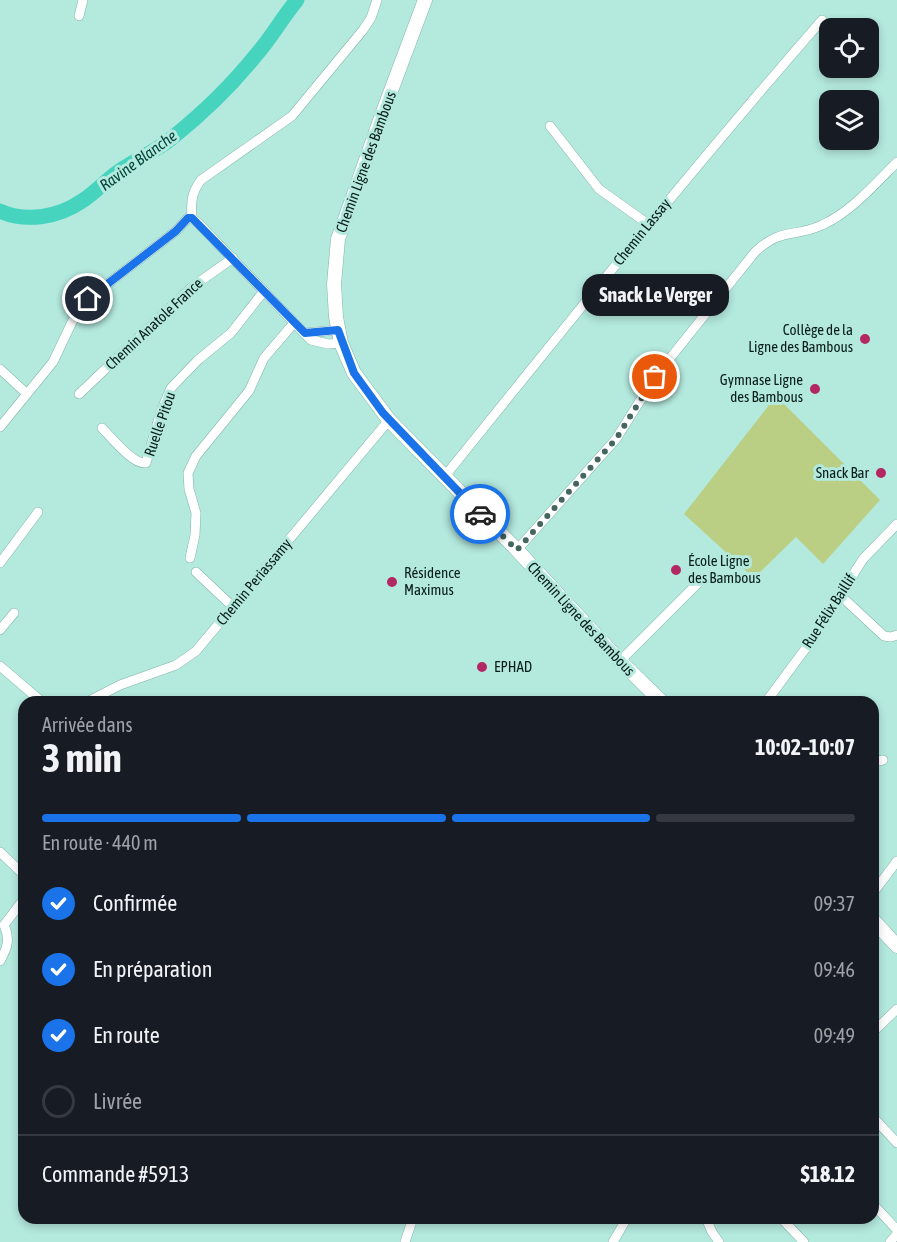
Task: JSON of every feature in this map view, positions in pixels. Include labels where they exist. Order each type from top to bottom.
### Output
[{"type":"main road","name":"Chemin Ligne des Bambous","points":[[425,0],[341,230],[337,246],[334,284],[340,336],[354,373],[389,420],[656,696]]},
{"type":"main road","points":[[879,926],[897,946]]},
{"type":"street","points":[[80,16],[83,0]]},
{"type":"street","points":[[195,221],[191,202],[196,186],[201,180],[292,116],[363,30],[371,18],[377,0]]},
{"type":"street","name":"Chemin Lassay","points":[[445,476],[648,224],[819,24]]},
{"type":"street","points":[[550,126],[599,189],[648,224]]},
{"type":"street","points":[[517,550],[616,439],[655,377],[755,252],[778,235],[813,229],[827,223],[861,197],[897,162]]},
{"type":"street","points":[[0,426],[53,362],[72,322],[88,299],[176,231],[188,218],[195,221],[311,340],[318,343],[340,336]]},
{"type":"street","name":"Chemin Anatole France","points":[[79,394],[192,286],[232,258]]},
{"type":"street","name":"Ruelle Pitou","points":[[102,428],[134,460],[141,464],[146,463],[161,411],[171,388],[198,360],[235,328],[264,291]]},
{"type":"street","points":[[190,558],[195,535],[196,513],[189,489],[188,473],[196,456],[249,391],[264,358],[294,323]]},
{"type":"street","points":[[0,369],[26,393]]},
{"type":"street","name":"Chemin Periassamy","points":[[99,696],[120,685],[187,659],[389,420]]},
{"type":"street","points":[[0,562],[39,512]]},
{"type":"street","name":"Rue Félix Baillif","points":[[770,696],[814,637],[863,559],[897,524]]},
{"type":"street","points":[[196,572],[233,607]]},
{"type":"street","points":[[620,661],[702,579]]},
{"type":"street","points":[[841,596],[884,636],[891,638],[897,635]]},
{"type":"street","points":[[0,630],[14,613]]},
{"type":"street","points":[[0,666],[35,696]]},
{"type":"street","points":[[0,852],[18,869]]},
{"type":"street","points":[[879,885],[897,861]]},
{"type":"street","points":[[0,960],[6,950],[9,936],[2,923],[18,905]]},
{"type":"street","points":[[879,1026],[897,1009]]},
{"type":"street","points":[[879,1124],[897,1143]]},
{"type":"street","points":[[879,1211],[897,1232],[890,1242]]},
{"type":"street","points":[[405,1242],[410,1224]]},
{"type":"street","points":[[613,1242],[624,1224]]},
{"type":"street","points":[[710,1224],[719,1242]]},
{"type":"street","points":[[787,1224],[804,1242]]},
{"type":"green space","points":[[776,396],[880,500],[823,564],[796,537],[754,578],[684,514]]},
{"type":"waterway","name":"Ravine Blanche","points":[[0,211],[10,215],[31,217],[53,214],[73,207],[113,176],[165,143],[205,109],[237,77],[297,0]]},
{"type":"way so far","points":[[480,514],[517,550],[616,439],[655,377]]},
{"type":"place","name":"Collège de la Ligne des Bambous","points":[[865,339]]},
{"type":"place","name":"Snack Le Verger","points":[[655,377]]},
{"type":"place","name":"Gymnase Ligne des Bambous","points":[[815,389]]},
{"type":"place","name":"Snack Bar","points":[[881,473]]},
{"type":"place","name":"École Ligne des Bambous","points":[[676,570]]},
{"type":"place","name":"Résidence Maximus","points":[[392,582]]},
{"type":"place","name":"EPHAD","points":[[482,667]]},
{"type":"route","points":[[88,299],[176,231],[188,218],[192,218],[305,333],[338,330],[354,373],[383,413],[480,514]]}]
